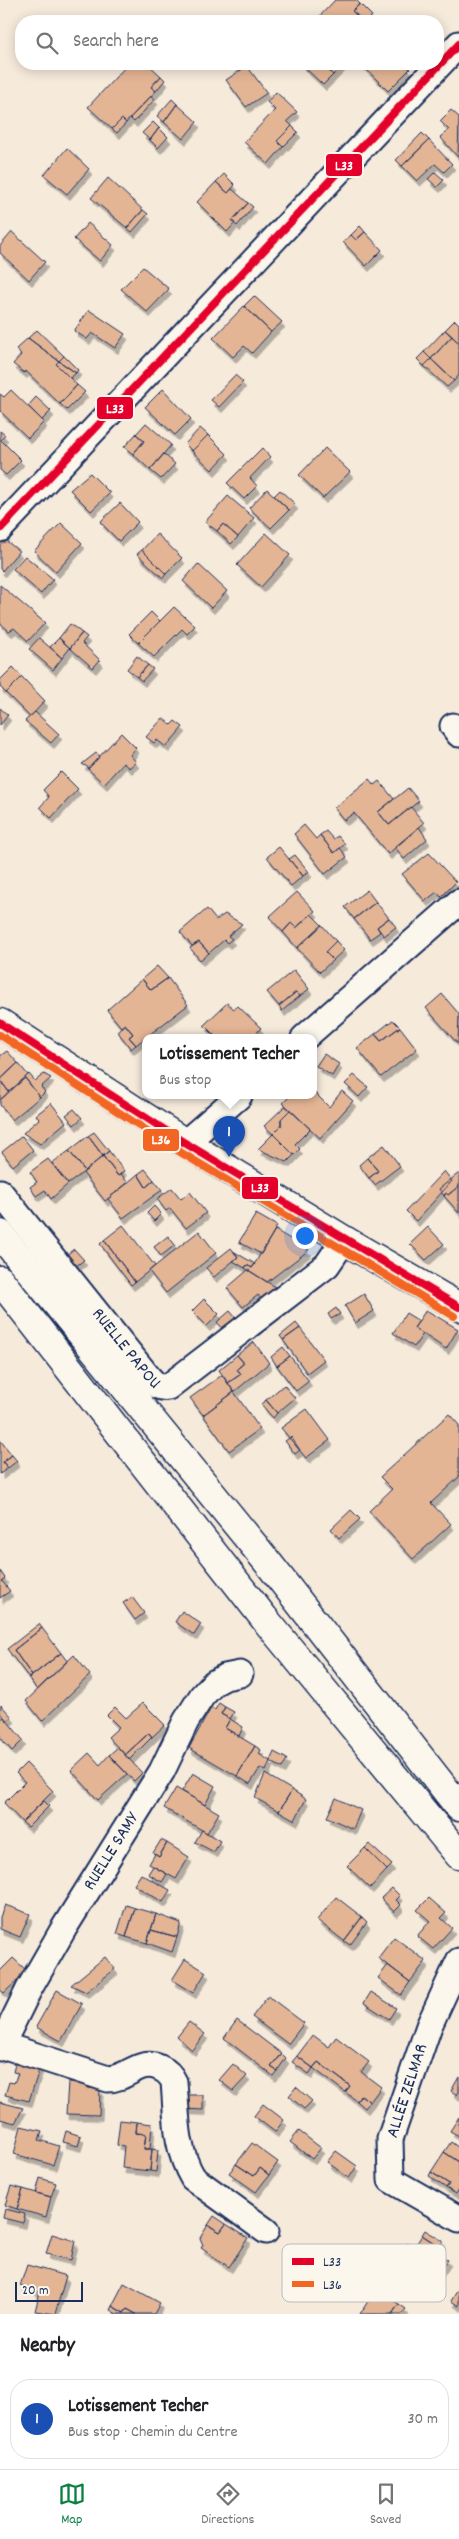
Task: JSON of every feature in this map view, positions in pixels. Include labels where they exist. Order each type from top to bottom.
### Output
[{"type":"main road","points":[[0,1023],[185,1143],[344,1240],[459,1307]]},
{"type":"main road","points":[[0,1234],[269,1564],[459,1807]]},
{"type":"main road","points":[[0,1280],[264,1618],[459,1855]]},
{"type":"street","points":[[444,60],[459,44]]},
{"type":"street","points":[[0,529],[434,70]]},
{"type":"street","points":[[309,1034],[459,902]]},
{"type":"street","points":[[185,1143],[236,1099]]},
{"type":"street","name":"RUELLE PAPOU","points":[[0,1192],[158,1388],[168,1387],[327,1265],[344,1240]]},
{"type":"street","name":"RUELLE SAMY","points":[[1,2047],[59,1937],[162,1770],[186,1721],[202,1696],[214,1683],[225,1677],[240,1674]]},
{"type":"street","name":"ALLÉE ZELMAR","points":[[459,1961],[429,2026],[390,2139],[391,2180],[459,2219]]},
{"type":"street","points":[[1,2047],[108,2079],[116,2078],[143,2065],[153,2065],[164,2070],[171,2075],[174,2082],[179,2144],[187,2168],[193,2178],[266,2231]]},
{"type":"building","points":[[335,0],[356,0],[360,4],[352,11],[356,15],[321,15]]},
{"type":"building","points":[[360,4],[371,15],[356,15],[352,11]]},
{"type":"building","points":[[122,70],[154,70],[161,76],[151,87],[156,91],[126,123],[122,119],[112,129],[88,107]]},
{"type":"building","points":[[241,70],[250,70],[267,93],[246,107],[226,80]]},
{"type":"building","points":[[307,70],[328,70],[333,75],[323,85]]},
{"type":"building","points":[[328,70],[338,70],[333,75]]},
{"type":"building","points":[[367,70],[409,70],[388,91]]},
{"type":"building","points":[[161,76],[165,80],[156,91],[151,87]]},
{"type":"building","points":[[276,92],[297,112],[287,121],[292,126],[277,141],[283,147],[268,164],[244,142],[275,110],[267,102]]},
{"type":"building","points":[[151,96],[155,99],[134,122],[130,118]]},
{"type":"building","points":[[172,99],[177,104],[164,122],[157,116]]},
{"type":"building","points":[[177,104],[197,122],[183,139],[164,122]]},
{"type":"building","points":[[451,110],[459,117],[458,157],[440,137],[449,130],[440,121]]},
{"type":"building","points":[[122,119],[126,123],[117,133],[112,129]]},
{"type":"building","points":[[153,122],[159,128],[150,140],[142,133]]},
{"type":"building","points":[[292,126],[298,132],[283,147],[277,141]]},
{"type":"building","points":[[159,128],[168,137],[158,148],[150,140]]},
{"type":"building","points":[[422,133],[429,140],[402,166],[396,160]]},
{"type":"building","points":[[429,140],[452,164],[444,172],[435,164],[417,181],[402,166]]},
{"type":"building","points":[[67,148],[89,169],[67,194],[44,175]]},
{"type":"building","points":[[435,172],[444,180],[437,187],[428,179]]},
{"type":"building","points":[[224,174],[235,185],[228,193],[216,182]]},
{"type":"building","points":[[108,178],[143,210],[127,228],[91,198]]},
{"type":"building","points":[[216,182],[228,193],[232,189],[248,203],[232,221],[235,223],[227,232],[197,202]]},
{"type":"building","points":[[248,203],[253,207],[237,226],[232,221]]},
{"type":"building","points":[[143,210],[148,214],[132,232],[127,228]]},
{"type":"building","points":[[88,223],[113,245],[100,261],[74,239]]},
{"type":"building","points":[[360,226],[365,232],[356,240],[351,235]]},
{"type":"building","points":[[12,232],[45,262],[29,280],[0,253],[0,246]]},
{"type":"building","points":[[365,232],[382,250],[366,266],[343,242],[351,235],[356,240]]},
{"type":"building","points":[[143,267],[169,289],[147,312],[121,289]]},
{"type":"building","points":[[254,296],[282,322],[271,332],[244,306]]},
{"type":"building","points":[[244,306],[271,332],[252,353],[244,346],[233,357],[213,338]]},
{"type":"building","points":[[89,310],[125,334],[115,348],[92,333],[87,339],[74,331]]},
{"type":"building","points":[[455,320],[459,324],[459,343],[445,330]]},
{"type":"building","points":[[37,330],[64,356],[59,361],[28,338]]},
{"type":"building","points":[[445,330],[452,336],[431,359],[424,352]]},
{"type":"building","points":[[452,336],[459,343],[459,375],[454,381],[431,359]]},
{"type":"building","points":[[28,338],[59,361],[56,364],[77,385],[60,404],[26,371],[24,373],[13,364],[21,355],[16,349]]},
{"type":"building","points":[[424,352],[431,359],[424,366],[417,359]]},
{"type":"building","points":[[64,356],[78,370],[76,373],[59,361]]},
{"type":"building","points":[[431,359],[454,381],[447,387],[424,366]]},
{"type":"building","points":[[59,361],[76,373],[70,378],[56,364]]},
{"type":"building","points":[[235,375],[243,382],[219,407],[211,400]]},
{"type":"building","points":[[77,385],[85,392],[67,410],[60,404]]},
{"type":"building","points":[[163,389],[191,419],[175,435],[145,407]]},
{"type":"building","points":[[11,390],[44,422],[28,438],[0,411],[0,394],[4,397]]},
{"type":"building","points":[[36,397],[51,411],[42,420],[28,406]]},
{"type":"building","points":[[146,423],[171,445],[150,470],[133,454],[144,441],[136,434]]},
{"type":"building","points":[[200,428],[208,435],[192,451],[185,444]]},
{"type":"building","points":[[0,431],[5,435],[1,440],[21,460],[6,475],[0,470]]},
{"type":"building","points":[[136,434],[144,441],[133,454],[124,447]]},
{"type":"building","points":[[208,435],[227,454],[212,470],[192,451]]},
{"type":"building","points":[[262,448],[270,457],[250,478],[257,486],[244,499],[227,483]]},
{"type":"building","points":[[325,448],[350,472],[323,498],[299,475]]},
{"type":"building","points":[[164,454],[175,464],[161,479],[150,470]]},
{"type":"building","points":[[90,473],[110,493],[91,511],[70,490]]},
{"type":"building","points":[[267,489],[289,510],[271,528],[249,508]]},
{"type":"building","points":[[280,490],[295,504],[289,510],[274,496]]},
{"type":"building","points":[[228,496],[254,518],[238,537],[223,524],[217,531],[205,522]]},
{"type":"building","points":[[120,503],[138,522],[119,541],[100,522]]},
{"type":"building","points":[[61,523],[82,543],[56,572],[34,551]]},
{"type":"building","points":[[223,524],[238,537],[231,544],[217,531]]},
{"type":"building","points":[[266,533],[290,555],[261,587],[237,565]]},
{"type":"building","points":[[157,534],[182,558],[166,574],[142,550]]},
{"type":"building","points":[[0,536],[19,551],[2,571],[0,569]]},
{"type":"building","points":[[142,550],[166,574],[163,578],[137,554]]},
{"type":"building","points":[[25,556],[53,579],[41,594],[13,569]]},
{"type":"building","points":[[198,564],[227,591],[211,608],[183,581]]},
{"type":"building","points":[[0,585],[45,623],[28,641],[14,628],[9,631],[0,623]]},
{"type":"building","points":[[174,607],[195,626],[187,634],[182,629],[154,657],[138,643]]},
{"type":"building","points":[[151,612],[160,621],[138,643],[129,634]]},
{"type":"building","points":[[70,624],[82,633],[70,648],[59,638]]},
{"type":"building","points":[[82,633],[87,637],[82,643],[100,660],[93,668],[70,648]]},
{"type":"building","points":[[39,638],[62,658],[53,670],[29,649]]},
{"type":"building","points":[[59,638],[70,648],[62,658],[50,647]]},
{"type":"building","points":[[137,656],[148,665],[137,677],[127,669]]},
{"type":"building","points":[[148,665],[153,669],[142,681],[137,677]]},
{"type":"building","points":[[13,667],[22,677],[6,693],[0,687],[0,680]]},
{"type":"building","points":[[22,677],[45,701],[30,717],[6,693]]},
{"type":"building","points":[[0,708],[8,715],[0,725]]},
{"type":"building","points":[[35,712],[59,734],[51,743],[25,721]]},
{"type":"building","points":[[163,718],[171,725],[175,721],[183,727],[166,747],[157,740],[154,743],[146,737]]},
{"type":"building","points":[[121,733],[136,748],[130,755],[136,762],[129,768],[123,763],[104,784],[88,769]]},
{"type":"building","points":[[96,753],[100,756],[89,768],[82,764]]},
{"type":"building","points":[[61,772],[78,789],[51,818],[40,807],[49,797],[43,790]]},
{"type":"building","points":[[369,779],[374,785],[379,781],[394,799],[378,812],[389,825],[411,807],[424,823],[388,854],[354,813],[344,820],[334,808]]},
{"type":"building","points":[[408,788],[419,801],[389,825],[378,812]]},
{"type":"building","points":[[304,825],[316,839],[320,835],[334,853],[340,848],[347,857],[325,874],[294,834]]},
{"type":"building","points":[[419,827],[427,839],[404,859],[395,847]]},
{"type":"building","points":[[326,831],[333,839],[338,836],[345,844],[334,853],[320,835]]},
{"type":"building","points":[[279,847],[303,876],[291,886],[267,857]]},
{"type":"building","points":[[429,853],[456,882],[441,897],[437,892],[425,901],[402,874]]},
{"type":"building","points":[[295,855],[309,872],[303,876],[289,859]]},
{"type":"building","points":[[367,890],[376,902],[354,919],[345,907]]},
{"type":"building","points":[[297,892],[315,911],[296,928],[291,923],[283,932],[269,917]]},
{"type":"building","points":[[376,902],[389,918],[377,927],[380,932],[370,939],[354,919]]},
{"type":"building","points":[[207,909],[216,920],[225,914],[242,924],[228,936],[232,939],[227,943],[224,940],[209,953],[199,942],[192,946],[180,932]]},
{"type":"building","points":[[311,914],[322,925],[297,948],[283,932],[291,923],[296,928]]},
{"type":"building","points":[[389,918],[396,927],[384,936],[377,927]]},
{"type":"building","points":[[322,925],[336,941],[325,952],[333,960],[320,972],[297,948]]},
{"type":"building","points":[[336,941],[344,950],[333,960],[325,952]]},
{"type":"building","points":[[199,942],[209,953],[200,960],[190,948]]},
{"type":"building","points":[[157,966],[168,978],[151,990],[142,979]]},
{"type":"building","points":[[294,970],[309,989],[300,996],[296,992],[279,1006],[267,992]]},
{"type":"building","points":[[168,978],[188,1005],[150,1034],[142,1034],[142,1040],[136,1045],[129,1037],[133,1034],[125,1024],[121,1027],[107,1010],[142,979],[151,990]]},
{"type":"building","points":[[296,992],[300,996],[282,1011],[279,1006]]},
{"type":"building","points":[[442,994],[459,1014],[458,1044],[426,1008]]},
{"type":"building","points":[[227,1003],[234,1009],[238,1006],[261,1028],[256,1034],[213,1034],[204,1025]]},
{"type":"building","points":[[393,1020],[400,1027],[381,1041],[375,1034]]},
{"type":"building","points":[[125,1024],[133,1034],[129,1037],[136,1045],[131,1049],[117,1031]]},
{"type":"building","points":[[400,1027],[417,1049],[381,1077],[357,1048],[375,1034],[381,1041]]},
{"type":"building","points":[[7,1051],[18,1063],[0,1080],[0,1056]]},
{"type":"building","points":[[324,1054],[339,1064],[332,1076],[317,1067]]},
{"type":"building","points":[[18,1063],[28,1075],[9,1092],[0,1080]]},
{"type":"building","points":[[29,1074],[35,1081],[44,1074],[51,1078],[41,1087],[45,1092],[40,1097],[25,1078]]},
{"type":"building","points":[[354,1075],[368,1087],[359,1097],[345,1084]]},
{"type":"building","points":[[25,1078],[40,1097],[12,1120],[0,1105],[0,1100]]},
{"type":"building","points":[[0,1080],[9,1092],[0,1100]]},
{"type":"building","points":[[342,1091],[353,1101],[320,1138],[283,1103],[287,1099],[317,1099],[317,1095],[329,1107]]},
{"type":"building","points":[[51,1103],[66,1122],[40,1144],[23,1133],[39,1119],[36,1115]]},
{"type":"building","points":[[285,1106],[290,1110],[281,1119],[281,1126],[273,1134],[264,1126]]},
{"type":"building","points":[[74,1109],[82,1118],[74,1125],[66,1115]]},
{"type":"building","points":[[290,1110],[310,1129],[295,1144],[300,1149],[294,1155],[273,1134],[281,1126],[281,1119]]},
{"type":"building","points":[[94,1132],[109,1151],[103,1156],[88,1136]]},
{"type":"building","points":[[273,1134],[294,1155],[287,1162],[258,1149]]},
{"type":"building","points":[[22,1136],[33,1150],[13,1166],[2,1152]]},
{"type":"building","points":[[88,1136],[103,1156],[85,1171],[69,1151]]},
{"type":"building","points":[[384,1145],[400,1166],[375,1185],[369,1178],[378,1171],[367,1158]]},
{"type":"building","points":[[69,1151],[85,1171],[68,1184],[52,1163]]},
{"type":"building","points":[[109,1151],[124,1171],[118,1176],[103,1156]]},
{"type":"building","points":[[103,1156],[118,1176],[121,1174],[128,1183],[105,1201],[83,1173]]},
{"type":"building","points":[[367,1158],[378,1171],[369,1178],[359,1165]]},
{"type":"building","points":[[48,1159],[68,1184],[51,1199],[45,1190],[36,1196],[30,1187],[37,1182],[30,1172]]},
{"type":"building","points":[[145,1169],[154,1180],[146,1187],[138,1174]]},
{"type":"building","points":[[444,1171],[452,1181],[416,1221],[406,1211]]},
{"type":"building","points":[[459,1173],[459,1186],[444,1196],[439,1189]]},
{"type":"building","points":[[138,1174],[146,1187],[154,1180],[162,1190],[123,1218],[108,1199]]},
{"type":"building","points":[[459,1186],[459,1213],[444,1196]]},
{"type":"building","points":[[172,1188],[181,1199],[190,1192],[206,1213],[186,1228],[170,1208],[166,1211],[157,1199]]},
{"type":"building","points":[[154,1206],[161,1214],[154,1221],[147,1213]]},
{"type":"building","points":[[256,1214],[277,1226],[261,1254],[239,1242]]},
{"type":"building","points":[[123,1225],[155,1266],[135,1282],[104,1240]]},
{"type":"building","points":[[428,1227],[444,1244],[426,1260],[410,1244]]},
{"type":"building","points":[[275,1230],[309,1250],[267,1282],[245,1268],[247,1265],[252,1268]]},
{"type":"building","points":[[199,1231],[216,1253],[166,1293],[149,1271]]},
{"type":"building","points":[[168,1236],[175,1245],[161,1256],[154,1247]]},
{"type":"building","points":[[104,1240],[135,1282],[131,1285],[100,1244]]},
{"type":"building","points":[[231,1248],[238,1257],[214,1277],[206,1268]]},
{"type":"building","points":[[74,1249],[84,1260],[75,1267],[66,1255]]},
{"type":"building","points":[[233,1251],[255,1264],[252,1268],[247,1265],[245,1268],[233,1261],[238,1257]]},
{"type":"building","points":[[248,1270],[277,1288],[262,1300],[258,1295],[243,1307],[227,1288]]},
{"type":"building","points":[[364,1294],[374,1311],[355,1323],[345,1306]]},
{"type":"building","points":[[204,1299],[219,1314],[207,1326],[192,1311]]},
{"type":"building","points":[[336,1308],[340,1314],[331,1319],[328,1314]]},
{"type":"building","points":[[426,1310],[458,1329],[446,1349],[414,1328]]},
{"type":"building","points":[[230,1311],[236,1318],[223,1329],[217,1322]]},
{"type":"building","points":[[406,1313],[419,1321],[414,1328],[423,1334],[414,1347],[393,1333]]},
{"type":"building","points":[[296,1323],[300,1328],[283,1340],[280,1336]]},
{"type":"building","points":[[300,1328],[324,1360],[307,1373],[283,1340]]},
{"type":"building","points":[[254,1342],[269,1363],[234,1392],[228,1383],[241,1374],[237,1369],[244,1363],[237,1355]]},
{"type":"building","points":[[283,1347],[290,1356],[277,1366],[271,1357]]},
{"type":"building","points":[[237,1355],[244,1363],[237,1369],[241,1374],[228,1383],[219,1370]]},
{"type":"building","points":[[290,1356],[309,1381],[296,1391],[277,1366]]},
{"type":"building","points":[[222,1375],[234,1392],[203,1415],[190,1398]]},
{"type":"building","points":[[284,1385],[295,1398],[277,1413],[266,1400]]},
{"type":"building","points":[[234,1392],[260,1429],[229,1451],[203,1415]]},
{"type":"building","points":[[266,1400],[277,1413],[273,1418],[261,1404]]},
{"type":"building","points":[[307,1409],[330,1440],[306,1458],[281,1428]]},
{"type":"building","points":[[449,1414],[459,1425],[459,1477],[431,1503],[451,1524],[413,1559],[369,1511],[392,1489],[380,1477]]},
{"type":"building","points":[[291,1437],[300,1450],[295,1454],[285,1441]]},
{"type":"building","points":[[0,1440],[12,1455],[3,1462],[8,1468],[0,1474]]},
{"type":"building","points":[[12,1455],[17,1461],[8,1468],[3,1462]]},
{"type":"building","points":[[351,1510],[360,1519],[339,1538],[331,1529]]},
{"type":"building","points":[[0,1571],[5,1578],[2,1581],[10,1591],[0,1598]]},
{"type":"building","points":[[132,1597],[144,1613],[135,1620],[123,1603]]},
{"type":"building","points":[[182,1611],[201,1624],[194,1635],[175,1622]]},
{"type":"building","points":[[39,1624],[42,1628],[14,1650],[32,1676],[29,1678],[7,1649]]},
{"type":"building","points":[[42,1628],[61,1653],[32,1676],[14,1650]]},
{"type":"building","points":[[61,1653],[67,1661],[37,1690],[29,1678]]},
{"type":"building","points":[[74,1655],[90,1675],[42,1721],[26,1701]]},
{"type":"building","points":[[143,1703],[165,1725],[152,1737],[149,1733],[125,1755],[108,1737],[119,1727],[107,1715],[115,1707],[126,1718]]},
{"type":"building","points":[[219,1703],[225,1707],[221,1714],[230,1719],[225,1728],[255,1746],[237,1776],[189,1748],[211,1708],[215,1710]]},
{"type":"building","points":[[1,1705],[12,1717],[7,1721],[0,1713]]},
{"type":"building","points":[[225,1707],[234,1712],[230,1719],[221,1714]]},
{"type":"building","points":[[4,1717],[23,1740],[12,1751],[0,1737],[0,1720]]},
{"type":"building","points":[[230,1719],[243,1727],[239,1736],[225,1728]]},
{"type":"building","points":[[149,1733],[152,1737],[129,1760],[125,1755]]},
{"type":"building","points":[[255,1746],[261,1750],[259,1754],[270,1761],[266,1771],[260,1768],[250,1784],[237,1776]]},
{"type":"building","points":[[118,1747],[142,1773],[134,1781],[109,1755]]},
{"type":"building","points":[[274,1752],[287,1759],[282,1768],[270,1761]]},
{"type":"building","points":[[89,1753],[100,1765],[109,1755],[127,1774],[98,1800],[71,1770]]},
{"type":"building","points":[[26,1763],[53,1791],[22,1822],[4,1803],[25,1782],[16,1773]]},
{"type":"building","points":[[193,1773],[215,1786],[205,1805],[182,1791]]},
{"type":"building","points":[[265,1774],[292,1790],[279,1811],[255,1798]]},
{"type":"building","points":[[176,1788],[219,1813],[207,1833],[164,1808]]},
{"type":"building","points":[[292,1790],[306,1799],[295,1820],[279,1811]]},
{"type":"building","points":[[336,1798],[361,1810],[353,1829],[327,1817]]},
{"type":"building","points":[[44,1801],[49,1806],[28,1827],[22,1822]]},
{"type":"building","points":[[202,1830],[220,1841],[214,1852],[195,1842]]},
{"type":"building","points":[[161,1840],[167,1843],[159,1857],[153,1853]]},
{"type":"building","points":[[167,1843],[189,1857],[176,1879],[149,1864],[155,1854],[159,1857]]},
{"type":"building","points":[[369,1844],[392,1865],[387,1870],[365,1848]]},
{"type":"building","points":[[365,1848],[387,1870],[370,1888],[347,1866]]},
{"type":"building","points":[[153,1866],[167,1874],[162,1882],[148,1874]]},
{"type":"building","points":[[141,1874],[170,1890],[163,1902],[134,1885]]},
{"type":"building","points":[[392,1888],[400,1896],[396,1900],[401,1905],[394,1912],[381,1898]]},
{"type":"building","points":[[336,1897],[362,1917],[344,1941],[317,1920]]},
{"type":"building","points":[[429,1898],[446,1913],[441,1918],[452,1928],[433,1949],[417,1936],[430,1921],[417,1910]]},
{"type":"building","points":[[5,1905],[30,1914],[20,1937],[0,1929],[0,1917]]},
{"type":"building","points":[[126,1905],[135,1908],[126,1937],[117,1934]]},
{"type":"building","points":[[135,1908],[156,1914],[147,1943],[126,1937]]},
{"type":"building","points":[[156,1914],[181,1923],[177,1937],[151,1930]]},
{"type":"building","points":[[362,1917],[367,1922],[350,1945],[344,1941]]},
{"type":"building","points":[[151,1930],[177,1937],[172,1952],[147,1943]]},
{"type":"building","points":[[394,1937],[426,1961],[410,1982],[378,1958]]},
{"type":"building","points":[[105,1957],[115,1969],[86,1992],[71,1985]]},
{"type":"building","points":[[13,1958],[27,1971],[4,1993],[0,1990],[0,1971]]},
{"type":"building","points":[[185,1959],[206,1972],[193,1993],[172,1980]]},
{"type":"building","points":[[388,1965],[410,1982],[401,1995],[378,1978]]},
{"type":"building","points":[[57,1990],[82,2004],[61,2041],[36,2027]]},
{"type":"building","points":[[371,1992],[396,2008],[389,2019],[364,2003]]},
{"type":"building","points":[[268,1996],[304,2023],[288,2044],[252,2017]]},
{"type":"building","points":[[237,2020],[282,2054],[271,2067],[277,2071],[273,2076],[224,2038]]},
{"type":"building","points":[[189,2022],[205,2034],[192,2050],[177,2037]]},
{"type":"building","points":[[313,2035],[329,2047],[336,2037],[369,2062],[361,2072],[381,2087],[370,2102],[361,2095],[357,2101],[345,2092],[350,2086],[318,2062],[313,2068],[297,2056]]},
{"type":"building","points":[[282,2054],[286,2058],[277,2071],[271,2067]]},
{"type":"building","points":[[297,2056],[313,2068],[309,2074],[292,2062]]},
{"type":"building","points":[[16,2060],[40,2067],[29,2101],[5,2095],[9,2082],[14,2083],[18,2073],[13,2072]]},
{"type":"building","points":[[318,2062],[350,2086],[345,2092],[313,2068]]},
{"type":"building","points":[[233,2064],[247,2076],[233,2091],[219,2080]]},
{"type":"building","points":[[459,2077],[459,2092],[457,2095],[451,2091]]},
{"type":"building","points":[[68,2082],[89,2083],[88,2088],[100,2089],[99,2115],[66,2114]]},
{"type":"building","points":[[296,2087],[312,2101],[304,2109],[289,2096]]},
{"type":"building","points":[[186,2095],[203,2095],[203,2110],[184,2109]]},
{"type":"building","points":[[361,2095],[370,2102],[365,2108],[357,2101]]},
{"type":"building","points":[[0,2102],[23,2108],[15,2123],[0,2119]]},
{"type":"building","points":[[263,2104],[284,2120],[275,2132],[254,2116]]},
{"type":"building","points":[[459,2117],[459,2136],[450,2131]]},
{"type":"building","points":[[120,2120],[137,2122],[136,2133],[146,2134],[144,2149],[152,2149],[150,2171],[122,2168],[124,2146],[117,2145]]},
{"type":"building","points":[[137,2122],[152,2124],[150,2149],[144,2149],[146,2134],[136,2133]]},
{"type":"building","points":[[21,2126],[42,2131],[39,2140],[59,2146],[53,2165],[14,2154]]},
{"type":"building","points":[[66,2131],[81,2136],[78,2146],[63,2142]]},
{"type":"building","points":[[299,2131],[321,2148],[312,2159],[290,2142]]},
{"type":"building","points":[[451,2142],[459,2148],[459,2162],[444,2152]]},
{"type":"building","points":[[252,2143],[278,2162],[269,2175],[260,2168],[254,2176],[236,2164]]},
{"type":"building","points":[[152,2149],[158,2150],[156,2172],[150,2171]]},
{"type":"building","points":[[336,2151],[357,2166],[349,2178],[327,2162]]},
{"type":"building","points":[[444,2152],[459,2162],[459,2189],[456,2194],[446,2188],[449,2184],[431,2172]]},
{"type":"building","points":[[236,2164],[254,2176],[260,2168],[269,2175],[256,2192],[229,2173]]},
{"type":"building","points":[[431,2172],[449,2184],[446,2188],[429,2176]]},
{"type":"building","points":[[40,2178],[56,2183],[51,2197],[36,2193]]},
{"type":"building","points":[[11,2186],[23,2189],[17,2209],[5,2205]]},
{"type":"building","points":[[23,2189],[51,2197],[46,2217],[17,2209]]},
{"type":"building","points":[[5,2209],[25,2214],[23,2223],[3,2218]]},
{"type":"building","points":[[214,2216],[226,2224],[220,2232],[208,2225]]},
{"type":"building","points":[[226,2224],[248,2238],[229,2267],[201,2248],[203,2245],[200,2238],[208,2225],[220,2232]]},
{"type":"building","points":[[425,2230],[443,2241],[442,2244],[436,2244],[422,2235]]},
{"type":"building","points":[[52,2234],[75,2241],[71,2260],[46,2254]]},
{"type":"building","points":[[422,2235],[436,2244],[416,2244]]},
{"type":"building","points":[[27,2265],[66,2276],[55,2314],[35,2311],[40,2292],[20,2286]]},
{"type":"building","points":[[124,2283],[160,2303],[154,2314],[136,2314],[127,2309],[124,2313],[112,2306]]},
{"type":"building","points":[[459,2288],[459,2306],[451,2301]]},
{"type":"building","points":[[368,2302],[396,2302],[399,2304],[392,2314],[360,2314]]},
{"type":"building","points":[[399,2304],[406,2309],[402,2314],[392,2314]]},
{"type":"building","points":[[112,2306],[124,2313],[127,2309],[136,2314],[117,2314],[110,2310]]},
{"type":"transit line","name":"L33","points":[[444,60],[459,44]]},
{"type":"transit line","name":"L33","points":[[0,529],[434,70]]},
{"type":"transit line","name":"L33","points":[[0,1023],[185,1143],[459,1307]]},
{"type":"transit line","name":"L36","points":[[0,1035],[180,1152],[454,1316]]},
{"type":"place","name":"Lotissement Techer","points":[[229,1157]]}]
